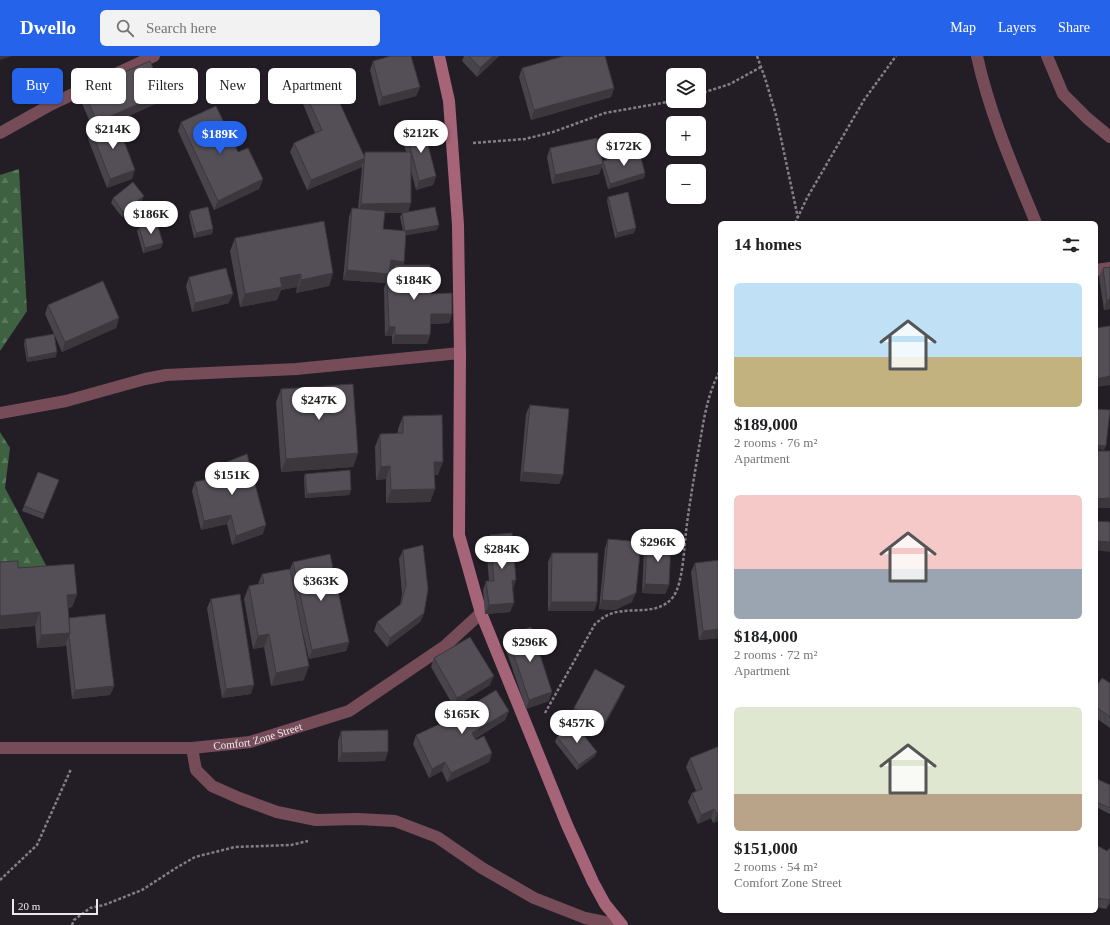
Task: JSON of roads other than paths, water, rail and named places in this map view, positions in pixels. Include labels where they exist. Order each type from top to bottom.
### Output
[{"type":"street","points":[[0,133],[52,104],[154,56]]},
{"type":"street","points":[[439,56],[449,101],[458,225],[460,353],[459,535],[481,613],[567,825],[593,882],[605,904],[622,925]]},
{"type":"street","points":[[978,56],[984,88],[1000,134],[1035,221]]},
{"type":"street","points":[[1047,56],[1063,94],[1087,118],[1110,137]]},
{"type":"street","points":[[1098,270],[1110,268]]},
{"type":"street","points":[[0,413],[66,401],[166,374],[296,369],[460,353]]},
{"type":"street","name":"Comfort Zone Street","points":[[0,748],[192,748],[250,742],[349,711],[445,646],[481,613]]},
{"type":"street","points":[[192,748],[196,770],[212,786],[239,798],[277,812],[316,820],[358,819],[395,822],[437,837],[482,868],[534,898],[584,921],[619,925]]}]
